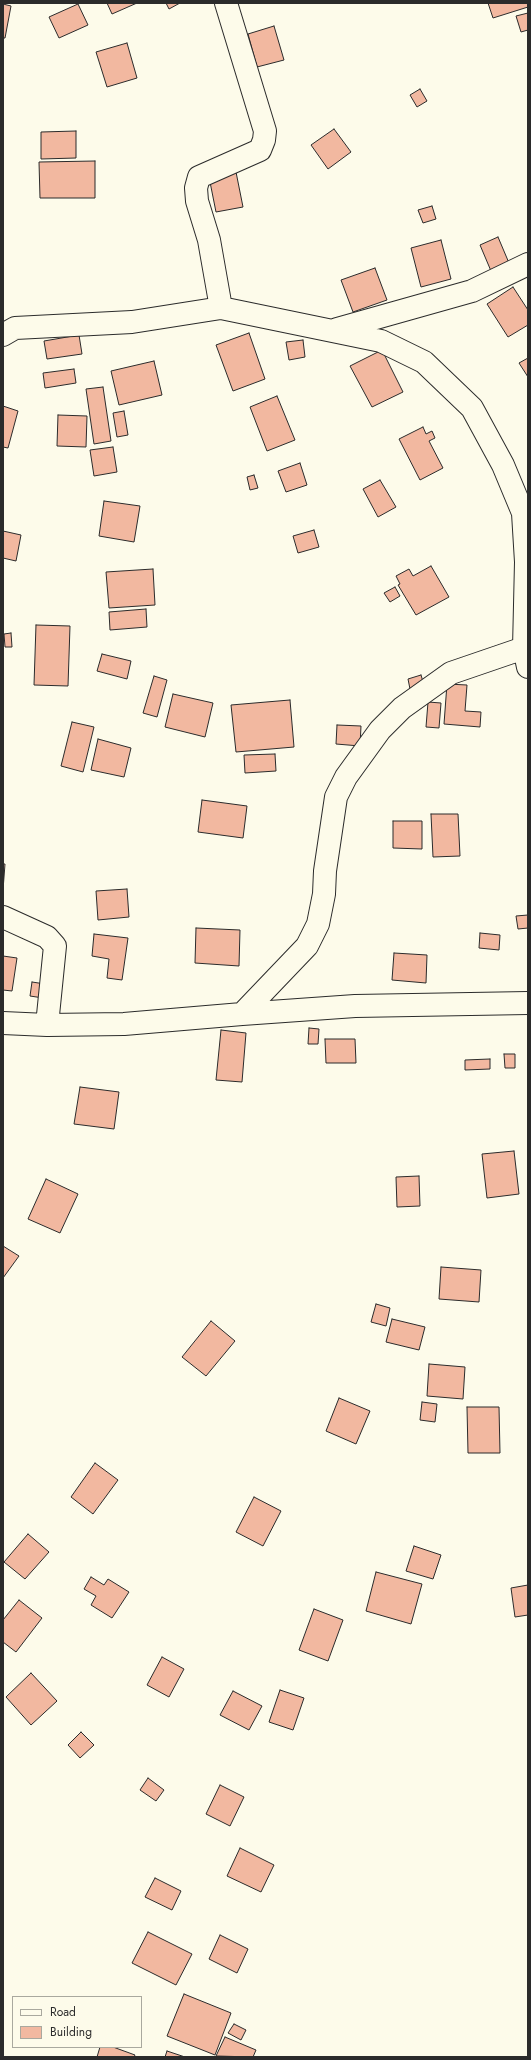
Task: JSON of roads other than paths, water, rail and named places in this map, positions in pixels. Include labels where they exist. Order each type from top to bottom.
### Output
[{"type":"street","points":[[221,308],[210,240],[197,201],[199,177],[260,150],[264,140],[265,130],[226,3]]},
{"type":"street","points":[[335,330],[472,292],[528,264]]},
{"type":"street","points":[[3,335],[15,328],[132,322],[221,308],[335,330],[381,341],[424,362],[472,408],[503,465],[523,513],[526,562],[526,658],[451,673],[402,708],[380,730],[346,777],[336,797],[325,871],[324,894],[318,924],[307,946],[242,1014]]},
{"type":"street","points":[[3,917],[47,938],[54,946],[47,1025]]},
{"type":"street","points":[[3,1023],[47,1025],[124,1024],[355,1006],[528,1003]]}]
